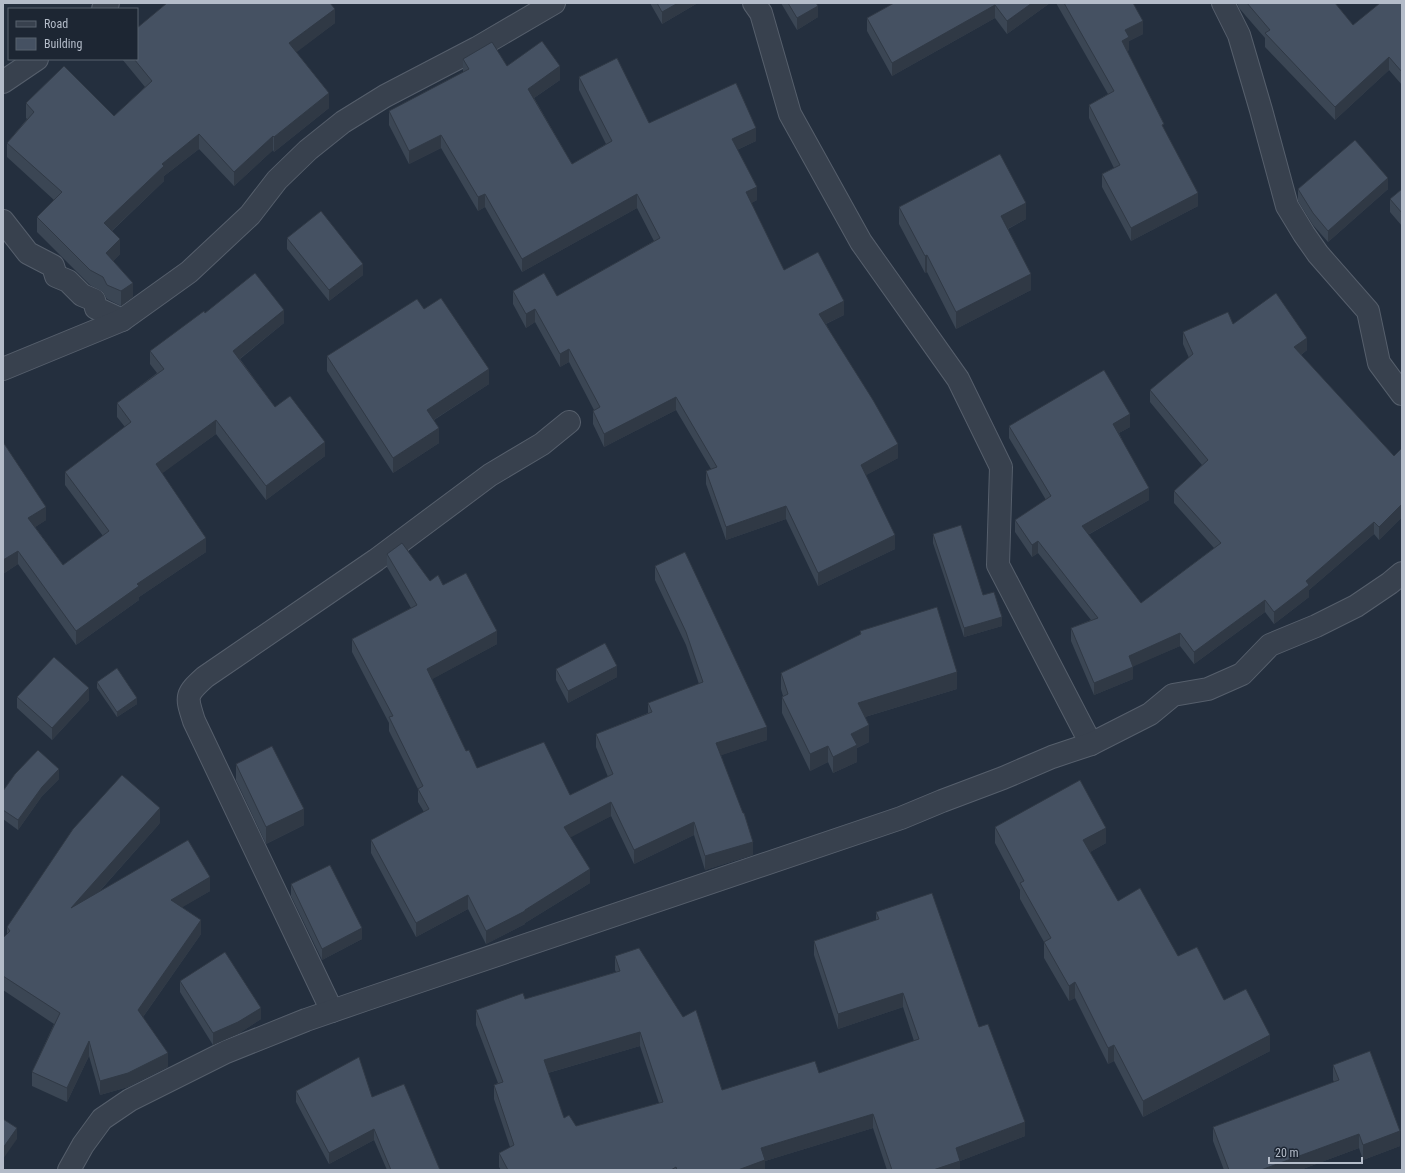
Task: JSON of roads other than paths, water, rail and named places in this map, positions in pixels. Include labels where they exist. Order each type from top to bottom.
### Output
[{"type":"street","points":[[3,369],[122,320],[189,272],[250,215],[277,180],[308,150],[343,122],[385,96],[477,48],[554,3]]},
{"type":"street","points":[[754,3],[761,13],[790,114],[861,242],[958,378],[1001,467],[998,565],[1091,744]]},
{"type":"street","points":[[1223,3],[1238,35],[1261,110],[1287,206],[1318,254],[1368,310],[1379,363],[1402,394]]},
{"type":"street","points":[[3,82],[36,60]]},
{"type":"street","points":[[3,221],[28,253],[53,266],[56,276],[68,281],[82,295],[94,300],[96,308],[122,320]]},
{"type":"street","points":[[332,1011],[194,721],[188,702],[191,690],[205,677],[376,560],[490,475],[542,444],[569,422]]},
{"type":"street","points":[[69,1170],[83,1145],[102,1118],[130,1100],[226,1052],[332,1011],[901,818],[942,800],[1003,778],[1052,757],[1091,744],[1150,714],[1173,694],[1208,689],[1242,674],[1270,645],[1316,626],[1356,606],[1402,573]]}]
